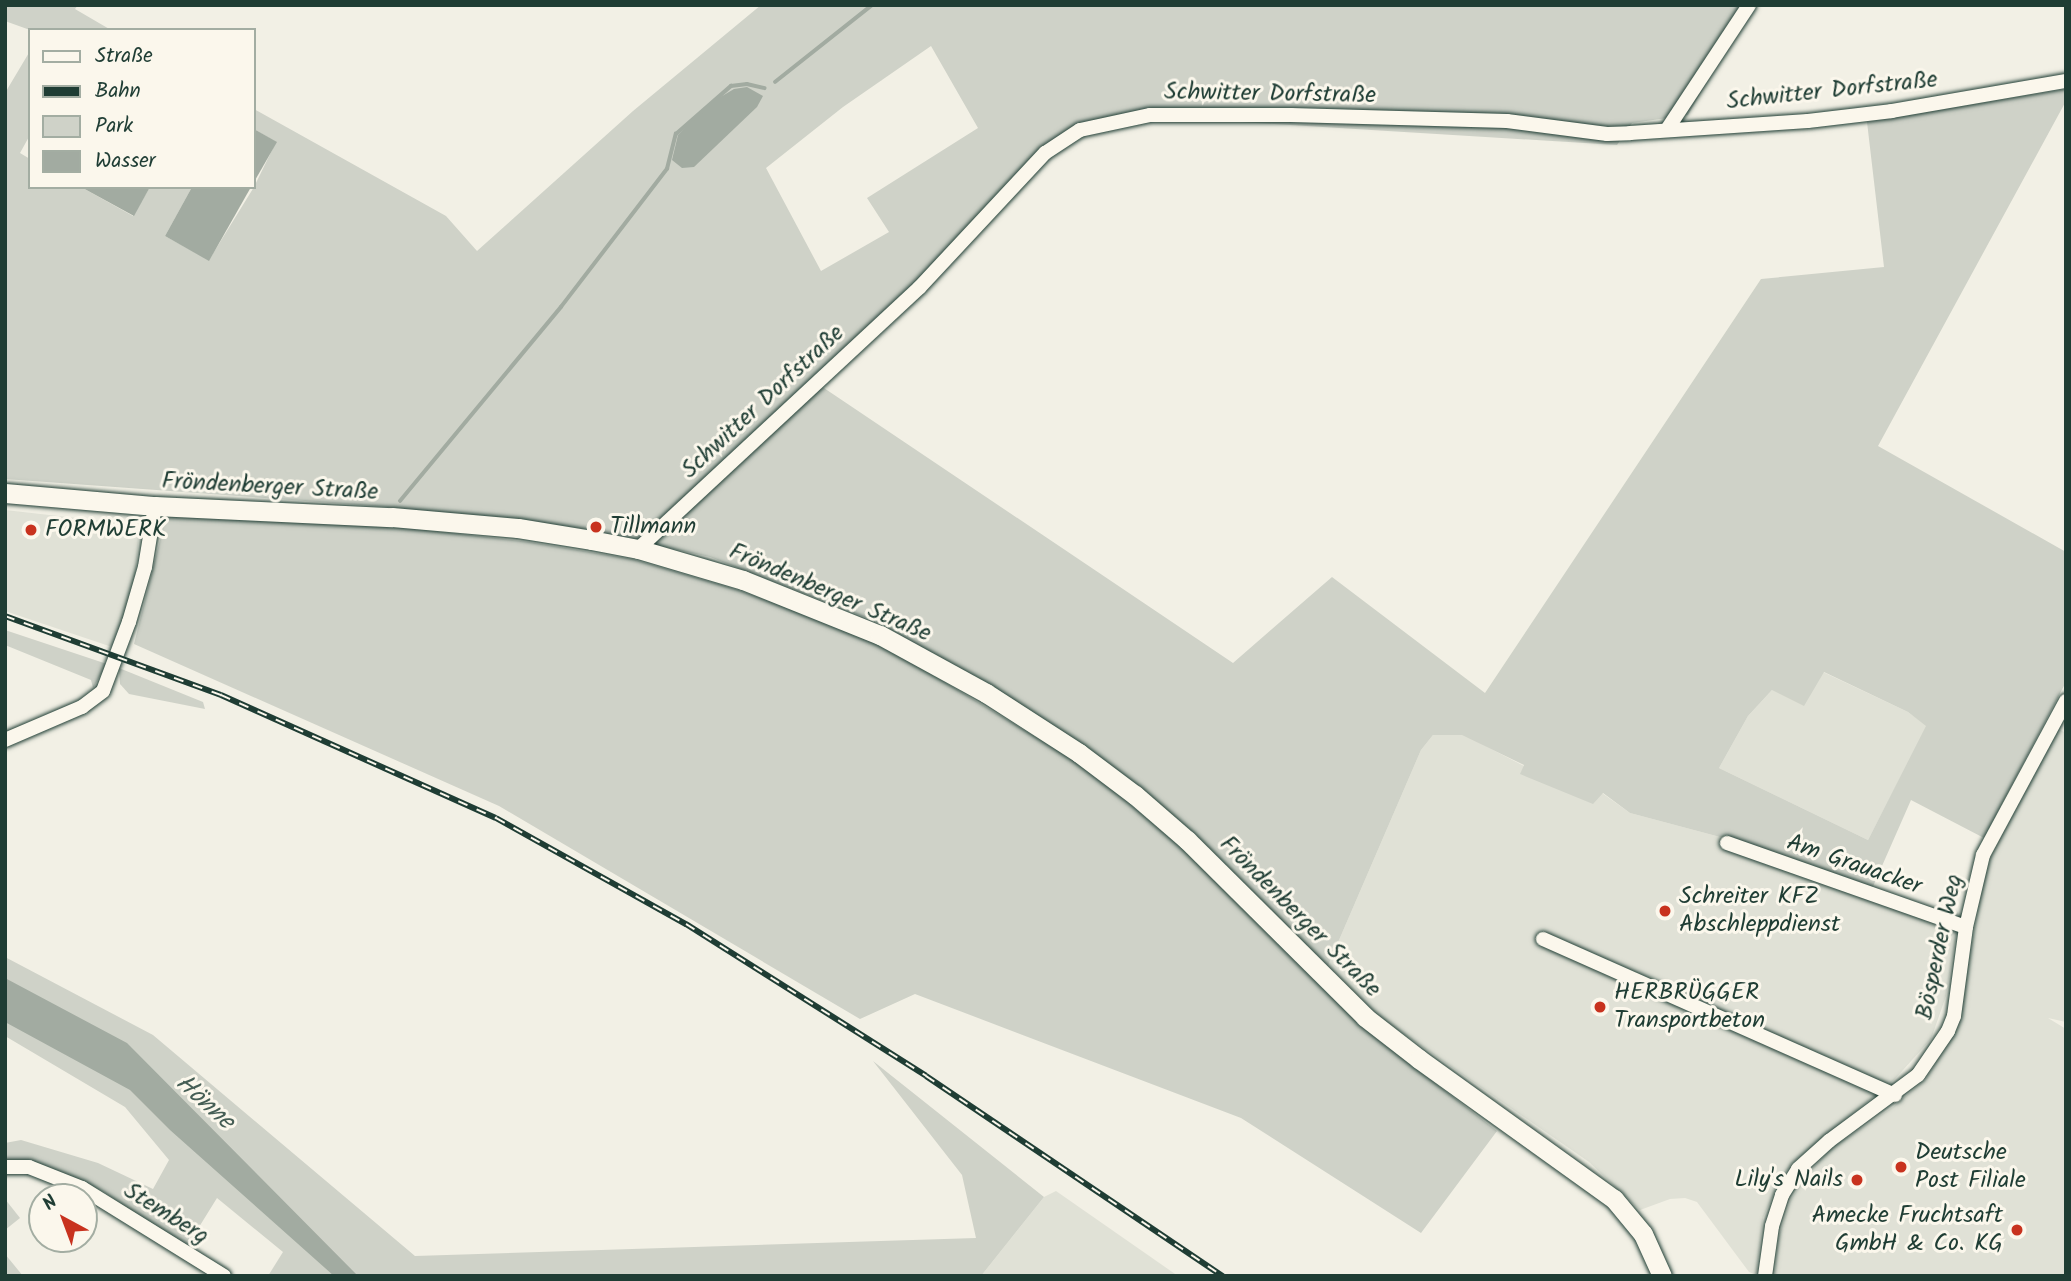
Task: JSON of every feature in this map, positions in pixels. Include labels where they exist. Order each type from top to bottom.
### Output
[{"type":"main road","name":"Fröndenberger Straße","points":[[5,493],[155,506],[393,517],[518,528],[638,549],[743,580],[880,635],[986,693],[1079,753],[1187,840],[1366,1017],[1419,1059],[1614,1199],[1643,1234],[1662,1276]]},
{"type":"street","points":[[1668,128],[1749,5]]},
{"type":"street","name":"Schwitter Dorfstraße","points":[[638,549],[919,288],[1045,153],[1080,130],[1150,115],[1507,121],[1607,134],[1808,121],[1881,113],[2066,81]]},
{"type":"street","points":[[5,740],[82,707],[103,691],[129,622],[145,568],[155,506]]},
{"type":"street","name":"Bösperder Weg","points":[[1765,1276],[1772,1226],[1782,1195],[1798,1169],[1829,1141],[1895,1095],[1930,1061],[1948,1031],[1954,1016],[1966,927],[1983,855],[2066,701]]},
{"type":"street","name":"Am Grauacker","points":[[1727,843],[1966,927]]},
{"type":"street","points":[[1543,939],[1895,1095]]},
{"type":"street","name":"Stemberg","points":[[5,1167],[29,1167],[82,1188],[224,1276]]},
{"type":"shaded area","points":[[5,510],[129,524],[139,536],[134,586],[115,648],[5,611]]},
{"type":"shaded area","points":[[1823,672],[1908,712],[1927,726],[1868,840],[1719,768],[1748,716],[1772,690]]},
{"type":"shaded area","points":[[2057,728],[2066,733],[2066,1022],[2048,1018],[2066,1029],[2066,1276],[1775,1276],[1778,1239],[1791,1199],[1812,1169],[1833,1147],[1893,1107],[1926,1079],[1955,1031],[1985,875],[1993,852]]},
{"type":"shaded area","points":[[1462,734],[1524,766],[1521,773],[1602,793],[1630,813],[1750,845],[1959,918],[1946,996],[1931,1039],[1894,1080],[1792,1163],[1779,1182],[1763,1218],[1756,1275],[1749,1272],[1697,1202],[1685,1198],[1670,1199],[1640,1210],[1589,1162],[1378,1016],[1327,968],[1421,750],[1433,735]]},
{"type":"shaded area","points":[[1056,1191],[1178,1276],[981,1276],[1044,1197]]},
{"type":"green space","points":[[5,5],[78,5],[75,9],[108,28],[28,29],[5,21]]},
{"type":"green space","points":[[761,5],[1751,5],[1688,115],[1632,123],[1617,145],[1158,117],[1085,128],[1047,153],[815,382],[1233,663],[1332,577],[1485,693],[1761,279],[1884,267],[1867,122],[2066,89],[2066,101],[1878,446],[2066,552],[2066,682],[1984,838],[1911,800],[1871,891],[1750,845],[1630,813],[1603,793],[1593,804],[1520,774],[1524,765],[1462,735],[1433,735],[1421,750],[1327,968],[993,687],[875,621],[710,557],[579,528],[388,507],[5,479],[5,93],[28,54],[28,139],[20,153],[28,158],[28,189],[85,189],[133,216],[149,189],[191,189],[165,236],[209,260],[253,189],[256,189],[256,183],[276,142],[256,130],[256,110],[446,216],[477,251],[633,111]],"holes":[[[931,46],[978,128],[867,198],[889,232],[821,271],[766,168],[843,107]],[[1824,672],[1908,712],[1926,726],[1868,840],[1719,768],[1748,716],[1772,690],[1804,706]]]},
{"type":"green space","points":[[166,516],[390,526],[529,542],[632,559],[735,589],[866,635],[1079,763],[1184,848],[1360,1025],[1497,1131],[1421,1233],[1241,1118],[915,994],[860,1019],[499,806],[134,644]]},
{"type":"green space","points":[[5,630],[107,664],[93,688],[91,680],[5,645]]},
{"type":"green space","points":[[119,668],[203,702],[205,709],[129,694],[120,684]]},
{"type":"green space","points":[[5,957],[153,1035],[415,1256],[976,1238],[962,1175],[873,1061],[1044,1197],[981,1276],[268,1276],[283,1252],[217,1198],[186,1248],[98,1189],[98,1183],[86,1183],[29,1162],[5,1160],[5,1143],[21,1140],[98,1163],[153,1189],[169,1160],[125,1107],[5,1036]]},
{"type":"green space","points":[[5,1199],[20,1218],[5,1230]]},
{"type":"green space","points":[[5,1254],[23,1276],[5,1276]]},
{"type":"water","points":[[747,87],[763,96],[757,107],[694,167],[682,168],[672,160],[678,135],[712,102],[734,89]]},
{"type":"water","points":[[256,130],[277,142],[256,179]]},
{"type":"water","points":[[85,189],[149,189],[134,216]]},
{"type":"water","points":[[191,189],[250,189],[209,261],[165,236]]},
{"type":"water","points":[[5,978],[127,1043],[358,1276],[334,1276],[170,1130],[130,1090],[5,1022]]},
{"type":"waterway","points":[[775,82],[872,5]]},
{"type":"waterway","points":[[400,501],[561,307],[667,169],[676,134],[731,86],[747,84],[765,88]]},
{"type":"railway","points":[[5,616],[221,695],[496,818],[686,924],[926,1076],[1223,1276]]},
{"type":"place","name":"Tillmann","points":[[596,527]]},
{"type":"place","name":"FORMWERK","points":[[31,530]]},
{"type":"place","name":"Schreiter KFZ Abschleppdienst","points":[[1665,911]]},
{"type":"place","name":"HERBRÜGGER Transportbeton","points":[[1600,1007]]},
{"type":"place","name":"Deutsche Post Filiale","points":[[1901,1167]]},
{"type":"place","name":"Lily's Nails","points":[[1857,1180]]},
{"type":"place","name":"Amecke Fruchtsaft GmbH & Co. KG","points":[[2017,1230]]},
{"type":"water label","name":"Hönne","points":[[204,1103]]}]
